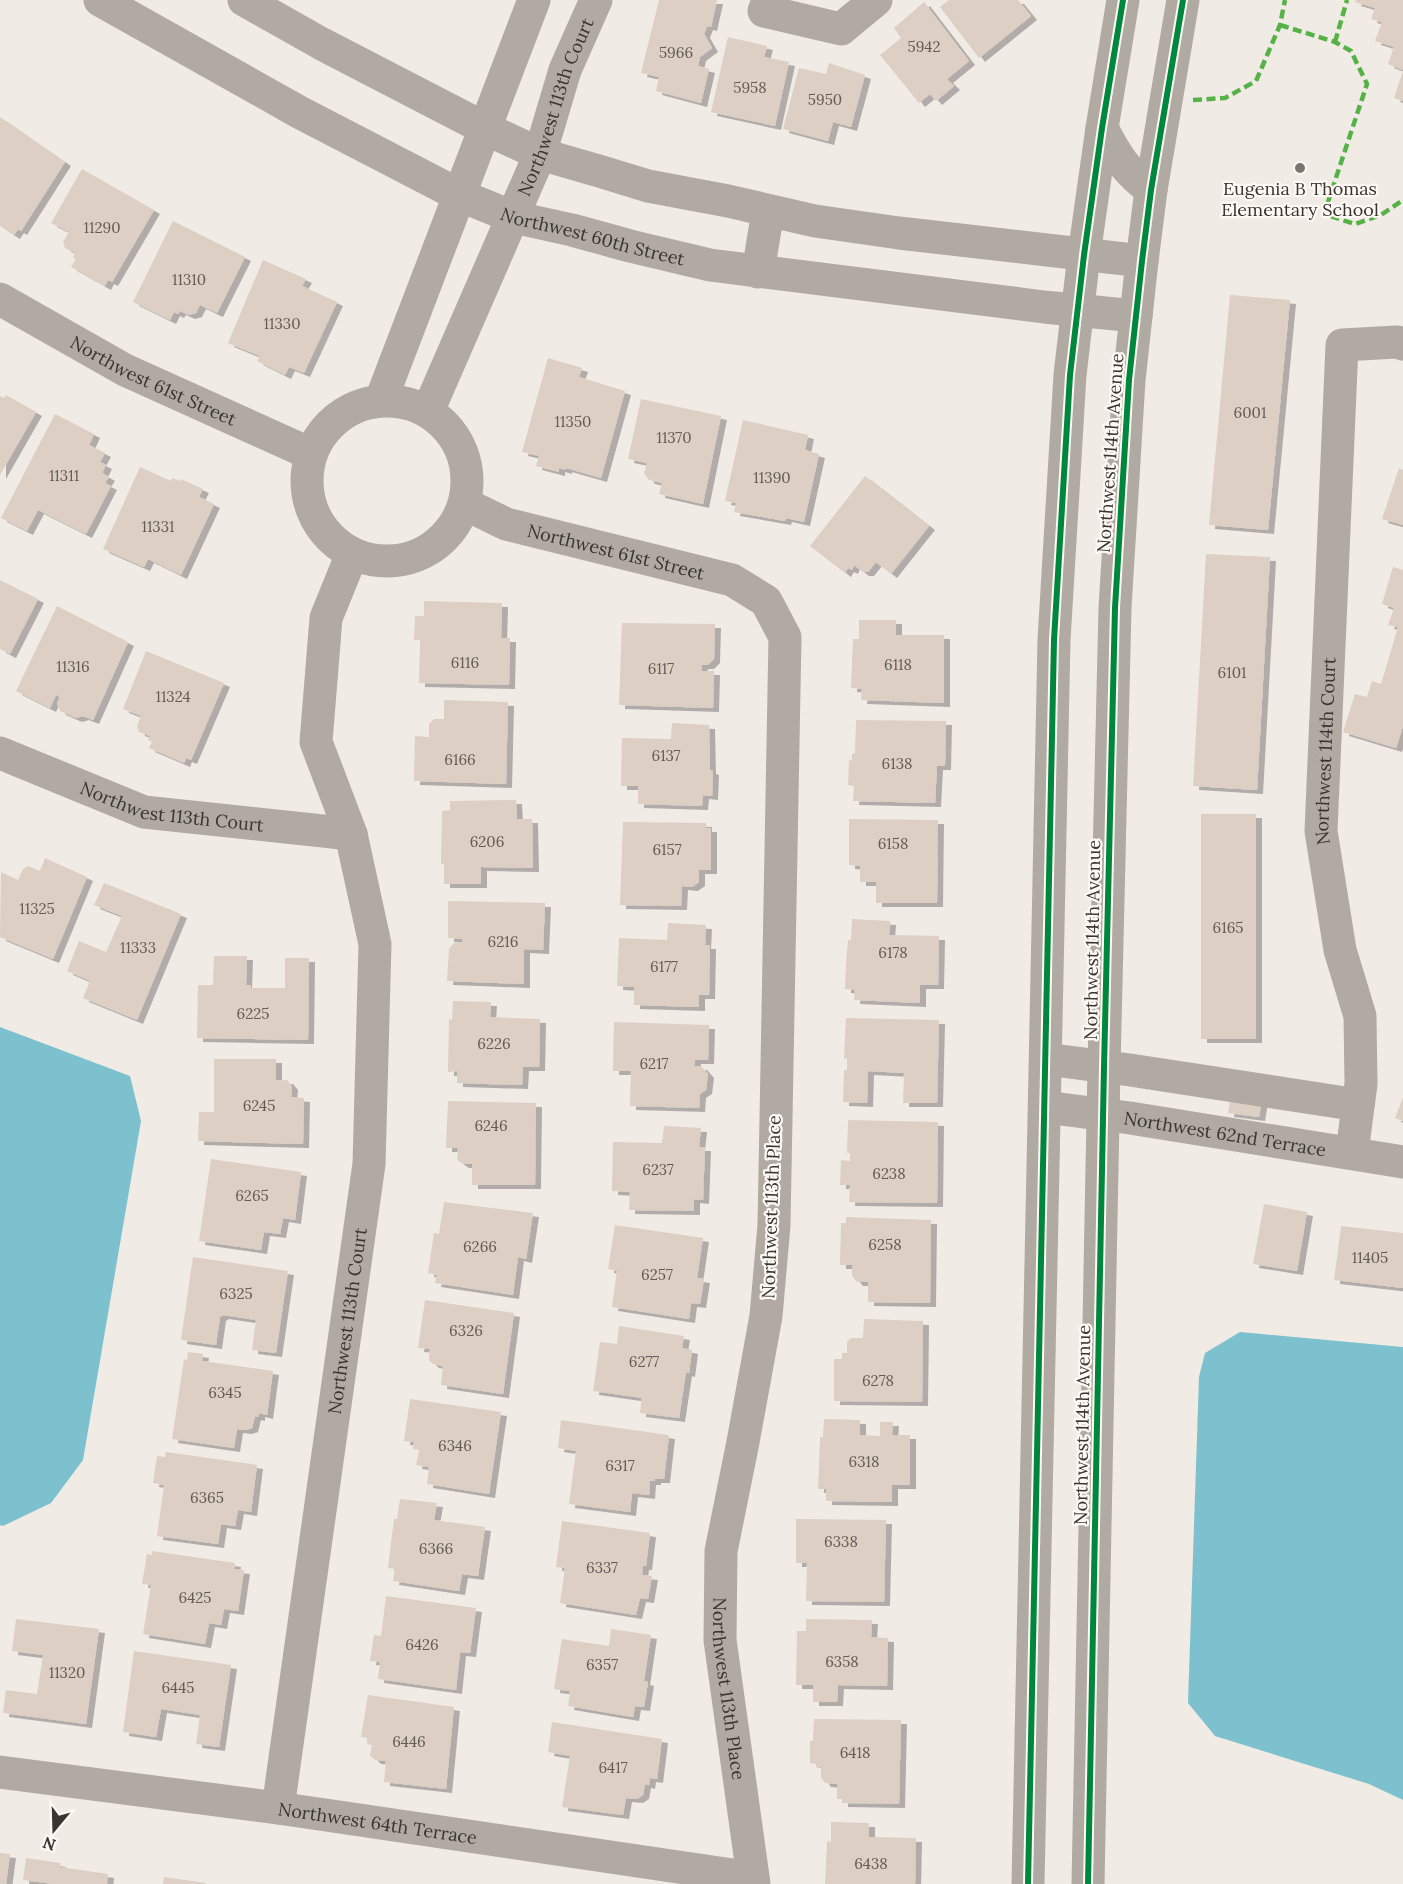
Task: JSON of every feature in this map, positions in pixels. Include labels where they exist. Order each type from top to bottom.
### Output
[{"type":"street","name":"Northwest 60th Street","points":[[100,0],[299,112],[459,195],[513,217],[710,266],[1136,316]]},
{"type":"street","points":[[244,0],[322,44],[486,129],[540,154],[648,186],[815,221],[1142,261]]},
{"type":"street","points":[[381,400],[534,0]]},
{"type":"street","name":"Northwest 113th Court","points":[[428,411],[540,154],[565,70],[597,0]]},
{"type":"street","points":[[768,0],[764,11],[842,29],[876,0]]},
{"type":"street","points":[[1028,1884],[1054,640],[1070,375],[1077,310],[1102,128],[1123,0]]},
{"type":"street","name":"Northwest 114th Avenue","points":[[1088,1884],[1115,608],[1129,380],[1142,261],[1151,190],[1183,0]]},
{"type":"street","points":[[1102,128],[1114,153],[1131,175],[1151,190]]},
{"type":"street","points":[[758,272],[768,210]]},
{"type":"street","name":"Northwest 61st Street","points":[[0,299],[125,370],[310,454]]},
{"type":"street","name":"Northwest 114th Court","points":[[1352,1152],[1362,1084],[1360,1016],[1340,950],[1322,831],[1342,345],[1397,342],[1403,344]]},
{"type":"street","points":[[381,400],[405,402],[428,411],[448,428],[462,451],[468,478],[465,504],[452,529],[432,548],[407,559],[379,561],[352,554],[333,540],[318,522],[308,501],[306,477],[310,454],[321,433],[337,416],[358,405],[381,400]]},
{"type":"street","name":"Northwest 61st Street","points":[[465,504],[506,524],[732,580],[766,600]]},
{"type":"street","name":"Northwest 113th Court","points":[[278,1808],[369,1164],[375,944],[351,834],[316,742],[326,618],[352,554]]},
{"type":"street","name":"Northwest 113th Place","points":[[753,1881],[720,1640],[721,1551],[766,1316],[774,1225],[785,637],[766,600]]},
{"type":"street","name":"Northwest 113th Court","points":[[0,753],[144,812],[351,834]]},
{"type":"street","points":[[1046,1059],[1358,1105]]},
{"type":"street","points":[[1274,1140],[1280,1092]]},
{"type":"street","name":"Northwest 62nd Terrace","points":[[1045,1107],[1274,1140],[1403,1162]]},
{"type":"street","name":"Northwest 64th Terrace","points":[[0,1772],[278,1808],[753,1881]]},
{"type":"water","points":[[0,1027],[130,1076],[141,1121],[83,1460],[51,1503],[3,1526],[0,1525]]},
{"type":"water","points":[[1240,1332],[1403,1347],[1403,1800],[1369,1784],[1215,1736],[1188,1703],[1199,1377],[1205,1353]]},
{"type":"building","points":[[659,0],[717,0],[711,27],[707,26],[704,34],[712,48],[700,57],[698,66],[709,69],[701,103],[656,91],[659,77],[641,73]]},
{"type":"building","points":[[949,0],[1018,0],[1031,16],[979,58],[940,7]]},
{"type":"building","points":[[1356,0],[1403,0],[1403,70],[1388,64],[1394,47],[1375,41],[1382,22],[1371,19],[1375,8],[1355,2]]},
{"type":"building","points":[[924,2],[969,61],[947,79],[954,86],[936,101],[930,94],[919,103],[880,55],[901,38],[894,28]]},
{"type":"building","points":[[728,37],[767,46],[764,57],[789,62],[775,126],[711,112]]},
{"type":"building","points":[[829,63],[865,75],[851,127],[833,122],[828,141],[783,129],[799,68],[826,74]]},
{"type":"building","points":[[1403,71],[1403,101],[1394,98]]},
{"type":"building","points":[[0,117],[65,162],[21,231],[18,229],[14,235],[0,226]]},
{"type":"building","points":[[82,169],[154,210],[112,282],[108,280],[105,286],[71,267],[76,259],[73,258],[75,253],[65,248],[63,242],[69,232],[51,223]]},
{"type":"building","points":[[173,221],[245,257],[217,313],[200,305],[196,313],[189,315],[180,311],[178,314],[174,312],[170,320],[133,302]]},
{"type":"building","points":[[263,260],[306,279],[302,286],[337,302],[304,373],[289,367],[285,375],[257,361],[260,356],[228,343]]},
{"type":"building","points":[[1230,295],[1290,300],[1268,530],[1209,525]]},
{"type":"building","points":[[548,358],[582,368],[579,377],[625,391],[601,478],[566,468],[566,470],[559,468],[559,472],[536,466],[539,456],[522,452]]},
{"type":"building","points":[[6,395],[36,412],[0,475],[0,396],[4,398]]},
{"type":"building","points":[[641,399],[721,416],[703,504],[659,494],[662,483],[649,480],[644,473],[647,463],[628,459]]},
{"type":"building","points":[[55,414],[94,434],[89,445],[105,453],[100,462],[106,465],[102,473],[109,477],[105,483],[111,486],[86,534],[38,510],[27,531],[1,518]]},
{"type":"building","points":[[743,420],[808,435],[805,450],[819,454],[804,522],[734,512],[736,503],[725,501]]},
{"type":"building","points":[[140,467],[171,481],[172,478],[180,481],[181,479],[203,489],[199,497],[214,504],[181,575],[148,559],[144,567],[103,549]]},
{"type":"building","points":[[1399,468],[1403,470],[1403,525],[1382,519]]},
{"type":"building","points":[[865,476],[929,526],[891,574],[876,562],[868,572],[863,572],[854,565],[852,570],[848,568],[845,573],[810,546]]},
{"type":"building","points":[[1206,554],[1270,557],[1257,790],[1193,786]]},
{"type":"building","points":[[1393,567],[1403,570],[1403,726],[1396,748],[1343,732],[1355,694],[1367,697],[1372,681],[1381,684],[1398,627],[1388,625],[1394,608],[1382,604]]},
{"type":"building","points":[[0,580],[38,599],[10,654],[0,649]]},
{"type":"building","points":[[424,601],[502,603],[501,638],[510,638],[509,685],[419,683],[420,640],[414,640],[415,616],[424,616]]},
{"type":"building","points":[[57,606],[128,642],[93,720],[83,716],[76,718],[60,711],[57,703],[60,697],[56,695],[50,708],[16,691]]},
{"type":"building","points":[[859,620],[896,620],[896,635],[944,635],[944,703],[861,700],[862,689],[851,688],[853,639],[859,639]]},
{"type":"building","points":[[622,623],[715,624],[714,659],[708,665],[702,665],[701,671],[714,671],[713,708],[619,705]]},
{"type":"building","points":[[146,651],[224,683],[191,760],[186,758],[184,763],[149,748],[152,742],[148,740],[150,736],[139,732],[137,726],[141,716],[123,709]]},
{"type":"building","points":[[444,700],[508,702],[506,784],[414,781],[415,736],[429,737],[429,724],[434,719],[444,719]]},
{"type":"building","points":[[856,720],[946,721],[945,766],[937,766],[935,803],[853,801],[854,786],[848,785],[849,760],[852,760],[852,754],[855,753]]},
{"type":"building","points":[[672,723],[709,725],[710,770],[713,771],[712,796],[703,795],[702,806],[638,804],[638,786],[621,786],[622,738],[671,739]]},
{"type":"building","points":[[516,800],[517,819],[532,819],[533,868],[481,867],[481,884],[444,884],[444,864],[441,864],[442,811],[450,810],[450,801]]},
{"type":"building","points":[[1201,814],[1256,814],[1256,1039],[1201,1039]]},
{"type":"building","points":[[849,819],[938,820],[937,903],[876,903],[876,882],[860,882],[860,866],[849,865]]},
{"type":"building","points":[[623,822],[706,823],[706,828],[711,828],[711,870],[699,870],[699,882],[692,887],[682,886],[681,906],[620,905]]},
{"type":"building","points":[[45,858],[87,877],[53,959],[0,937],[1,872],[18,880],[23,869],[28,866],[40,871]]},
{"type":"building","points":[[104,883],[181,914],[137,1020],[83,998],[90,981],[67,971],[79,941],[106,952],[122,916],[94,905]]},
{"type":"building","points":[[448,901],[545,903],[543,950],[524,949],[524,984],[447,981],[449,949],[454,943],[462,943],[462,939],[448,938]]},
{"type":"building","points":[[852,919],[890,921],[889,935],[939,936],[938,985],[920,985],[920,1003],[854,1000],[855,990],[845,989],[848,940],[851,940]]},
{"type":"building","points":[[668,923],[706,925],[705,945],[710,945],[709,995],[699,995],[699,1007],[634,1005],[634,987],[617,986],[619,938],[667,940]]},
{"type":"building","points":[[214,956],[247,956],[246,985],[251,985],[251,988],[285,988],[285,958],[309,958],[308,1040],[197,1038],[198,985],[213,985]]},
{"type":"building","points":[[453,1001],[491,1002],[490,1017],[540,1019],[539,1067],[523,1067],[522,1085],[457,1083],[457,1071],[448,1072],[449,1019],[452,1020]]},
{"type":"building","points":[[846,1018],[939,1020],[937,1103],[903,1103],[904,1073],[868,1071],[867,1103],[843,1102],[844,1070],[847,1070],[847,1058],[844,1059]]},
{"type":"building","points":[[614,1022],[709,1025],[708,1060],[695,1060],[694,1066],[701,1066],[708,1074],[706,1090],[700,1094],[699,1108],[630,1106],[631,1071],[613,1071]]},
{"type":"building","points":[[214,1059],[276,1059],[276,1080],[287,1080],[292,1086],[291,1097],[304,1098],[303,1144],[198,1141],[199,1112],[214,1112]]},
{"type":"building","points":[[1231,1095],[1262,1099],[1259,1117],[1228,1113]]},
{"type":"building","points":[[1403,1097],[1403,1121],[1395,1118]]},
{"type":"building","points":[[448,1101],[536,1103],[535,1185],[472,1185],[472,1164],[463,1164],[457,1160],[458,1148],[446,1148]]},
{"type":"building","points":[[848,1120],[938,1122],[937,1203],[849,1202],[850,1185],[840,1185],[841,1160],[850,1161],[850,1153],[847,1153]]},
{"type":"building","points":[[664,1126],[701,1128],[699,1147],[705,1147],[703,1200],[694,1199],[694,1211],[629,1210],[630,1192],[612,1191],[613,1142],[662,1143]]},
{"type":"building","points":[[211,1159],[301,1172],[295,1220],[283,1218],[280,1234],[264,1232],[261,1250],[199,1241]]},
{"type":"building","points":[[444,1202],[533,1213],[526,1259],[518,1257],[513,1295],[435,1283],[437,1275],[428,1273],[434,1233],[439,1234]]},
{"type":"building","points":[[1264,1204],[1307,1212],[1297,1271],[1253,1264]]},
{"type":"building","points":[[846,1217],[931,1220],[930,1303],[868,1302],[868,1282],[857,1282],[852,1276],[852,1265],[840,1265],[841,1223],[846,1223]]},
{"type":"building","points":[[615,1225],[703,1238],[697,1278],[704,1279],[700,1304],[691,1303],[689,1319],[612,1307],[617,1271],[608,1269]]},
{"type":"building","points":[[1341,1226],[1403,1233],[1403,1288],[1334,1280]]},
{"type":"building","points":[[193,1257],[288,1271],[276,1353],[252,1350],[256,1320],[223,1315],[220,1317],[216,1345],[181,1340]]},
{"type":"building","points":[[425,1300],[514,1313],[503,1394],[441,1385],[443,1366],[433,1364],[429,1360],[430,1349],[418,1348]]},
{"type":"building","points":[[864,1319],[923,1321],[922,1402],[834,1401],[834,1359],[842,1359],[842,1353],[847,1353],[847,1342],[851,1338],[863,1338]]},
{"type":"building","points":[[619,1326],[684,1336],[682,1348],[692,1350],[679,1418],[640,1413],[642,1398],[593,1391],[600,1342],[617,1344]]},
{"type":"building","points":[[188,1352],[203,1354],[202,1361],[273,1371],[267,1415],[259,1413],[259,1417],[255,1416],[252,1428],[237,1429],[234,1448],[172,1439],[184,1359],[187,1360]]},
{"type":"building","points":[[410,1399],[501,1412],[489,1494],[427,1484],[429,1467],[416,1465],[419,1450],[413,1449],[414,1442],[404,1441]]},
{"type":"building","points":[[824,1419],[860,1420],[860,1435],[880,1436],[880,1422],[893,1422],[892,1435],[910,1435],[910,1485],[892,1485],[892,1502],[826,1501],[826,1489],[818,1489],[820,1437],[823,1437]]},
{"type":"building","points":[[561,1420],[669,1435],[664,1479],[650,1481],[649,1495],[632,1493],[630,1512],[569,1504],[576,1451],[558,1448]]},
{"type":"building","points":[[166,1452],[257,1465],[251,1512],[238,1510],[235,1526],[221,1524],[218,1544],[157,1536],[164,1485],[153,1483],[157,1456],[165,1457]]},
{"type":"building","points":[[400,1499],[437,1503],[434,1520],[485,1527],[478,1576],[462,1574],[459,1591],[393,1581],[395,1569],[388,1568],[394,1519],[397,1519]]},
{"type":"building","points":[[796,1519],[886,1520],[884,1602],[806,1601],[807,1563],[796,1563]]},
{"type":"building","points":[[562,1521],[650,1533],[646,1566],[643,1566],[642,1575],[652,1576],[648,1599],[640,1598],[636,1615],[560,1603],[565,1568],[556,1567]]},
{"type":"building","points":[[152,1551],[235,1563],[234,1569],[244,1570],[238,1611],[224,1609],[221,1625],[209,1623],[205,1644],[143,1634],[151,1585],[142,1584],[147,1554],[152,1555]]},
{"type":"building","points":[[386,1596],[476,1608],[470,1653],[460,1652],[456,1690],[378,1679],[380,1662],[370,1661],[374,1635],[381,1636]]},
{"type":"building","points":[[16,1619],[99,1629],[86,1724],[3,1713],[6,1690],[37,1694],[43,1655],[12,1651]]},
{"type":"building","points":[[806,1619],[872,1620],[871,1637],[888,1638],[887,1686],[838,1685],[837,1702],[813,1702],[813,1685],[796,1685],[797,1631],[806,1631]]},
{"type":"building","points":[[611,1629],[651,1635],[644,1681],[648,1682],[644,1707],[635,1706],[633,1717],[568,1706],[570,1691],[554,1689],[562,1639],[609,1646]]},
{"type":"building","points":[[134,1651],[231,1665],[219,1747],[196,1744],[200,1715],[161,1709],[156,1737],[123,1732]]},
{"type":"building","points":[[368,1695],[454,1707],[446,1789],[384,1782],[386,1761],[375,1760],[370,1755],[372,1745],[367,1744],[368,1738],[361,1737]]},
{"type":"building","points":[[814,1719],[901,1720],[899,1804],[842,1803],[842,1799],[837,1799],[837,1784],[825,1783],[821,1777],[821,1767],[810,1763],[810,1741],[813,1741]]},
{"type":"building","points":[[552,1722],[662,1739],[657,1779],[650,1778],[649,1785],[645,1784],[643,1795],[637,1799],[626,1798],[623,1815],[562,1807],[570,1756],[548,1752]]},
{"type":"building","points":[[831,1822],[869,1823],[869,1837],[916,1838],[915,1884],[825,1884],[827,1841],[831,1842]]},
{"type":"building","points":[[0,1853],[10,1854],[6,1884],[0,1884]]},
{"type":"building","points":[[26,1858],[60,1863],[60,1867],[108,1874],[107,1884],[54,1884],[23,1880]]},
{"type":"building","points":[[164,1877],[206,1883],[206,1884],[163,1884]]},
{"type":"marked path","points":[[1193,100],[1225,98],[1256,81],[1280,25],[1285,0]]},
{"type":"marked path","points":[[1335,42],[1347,0]]},
{"type":"marked path","points":[[1280,25],[1335,42],[1351,51],[1367,84],[1324,214],[1355,224],[1381,215],[1403,200]]},
{"type":"cycle path","points":[[1028,1884],[1054,640],[1070,375],[1084,255],[1123,0]]},
{"type":"cycle path","points":[[1088,1884],[1115,608],[1129,380],[1142,261],[1151,190],[1183,0]]},
{"type":"place","name":"Eugenia B Thomas Elementary School","points":[[1300,168]]}]
